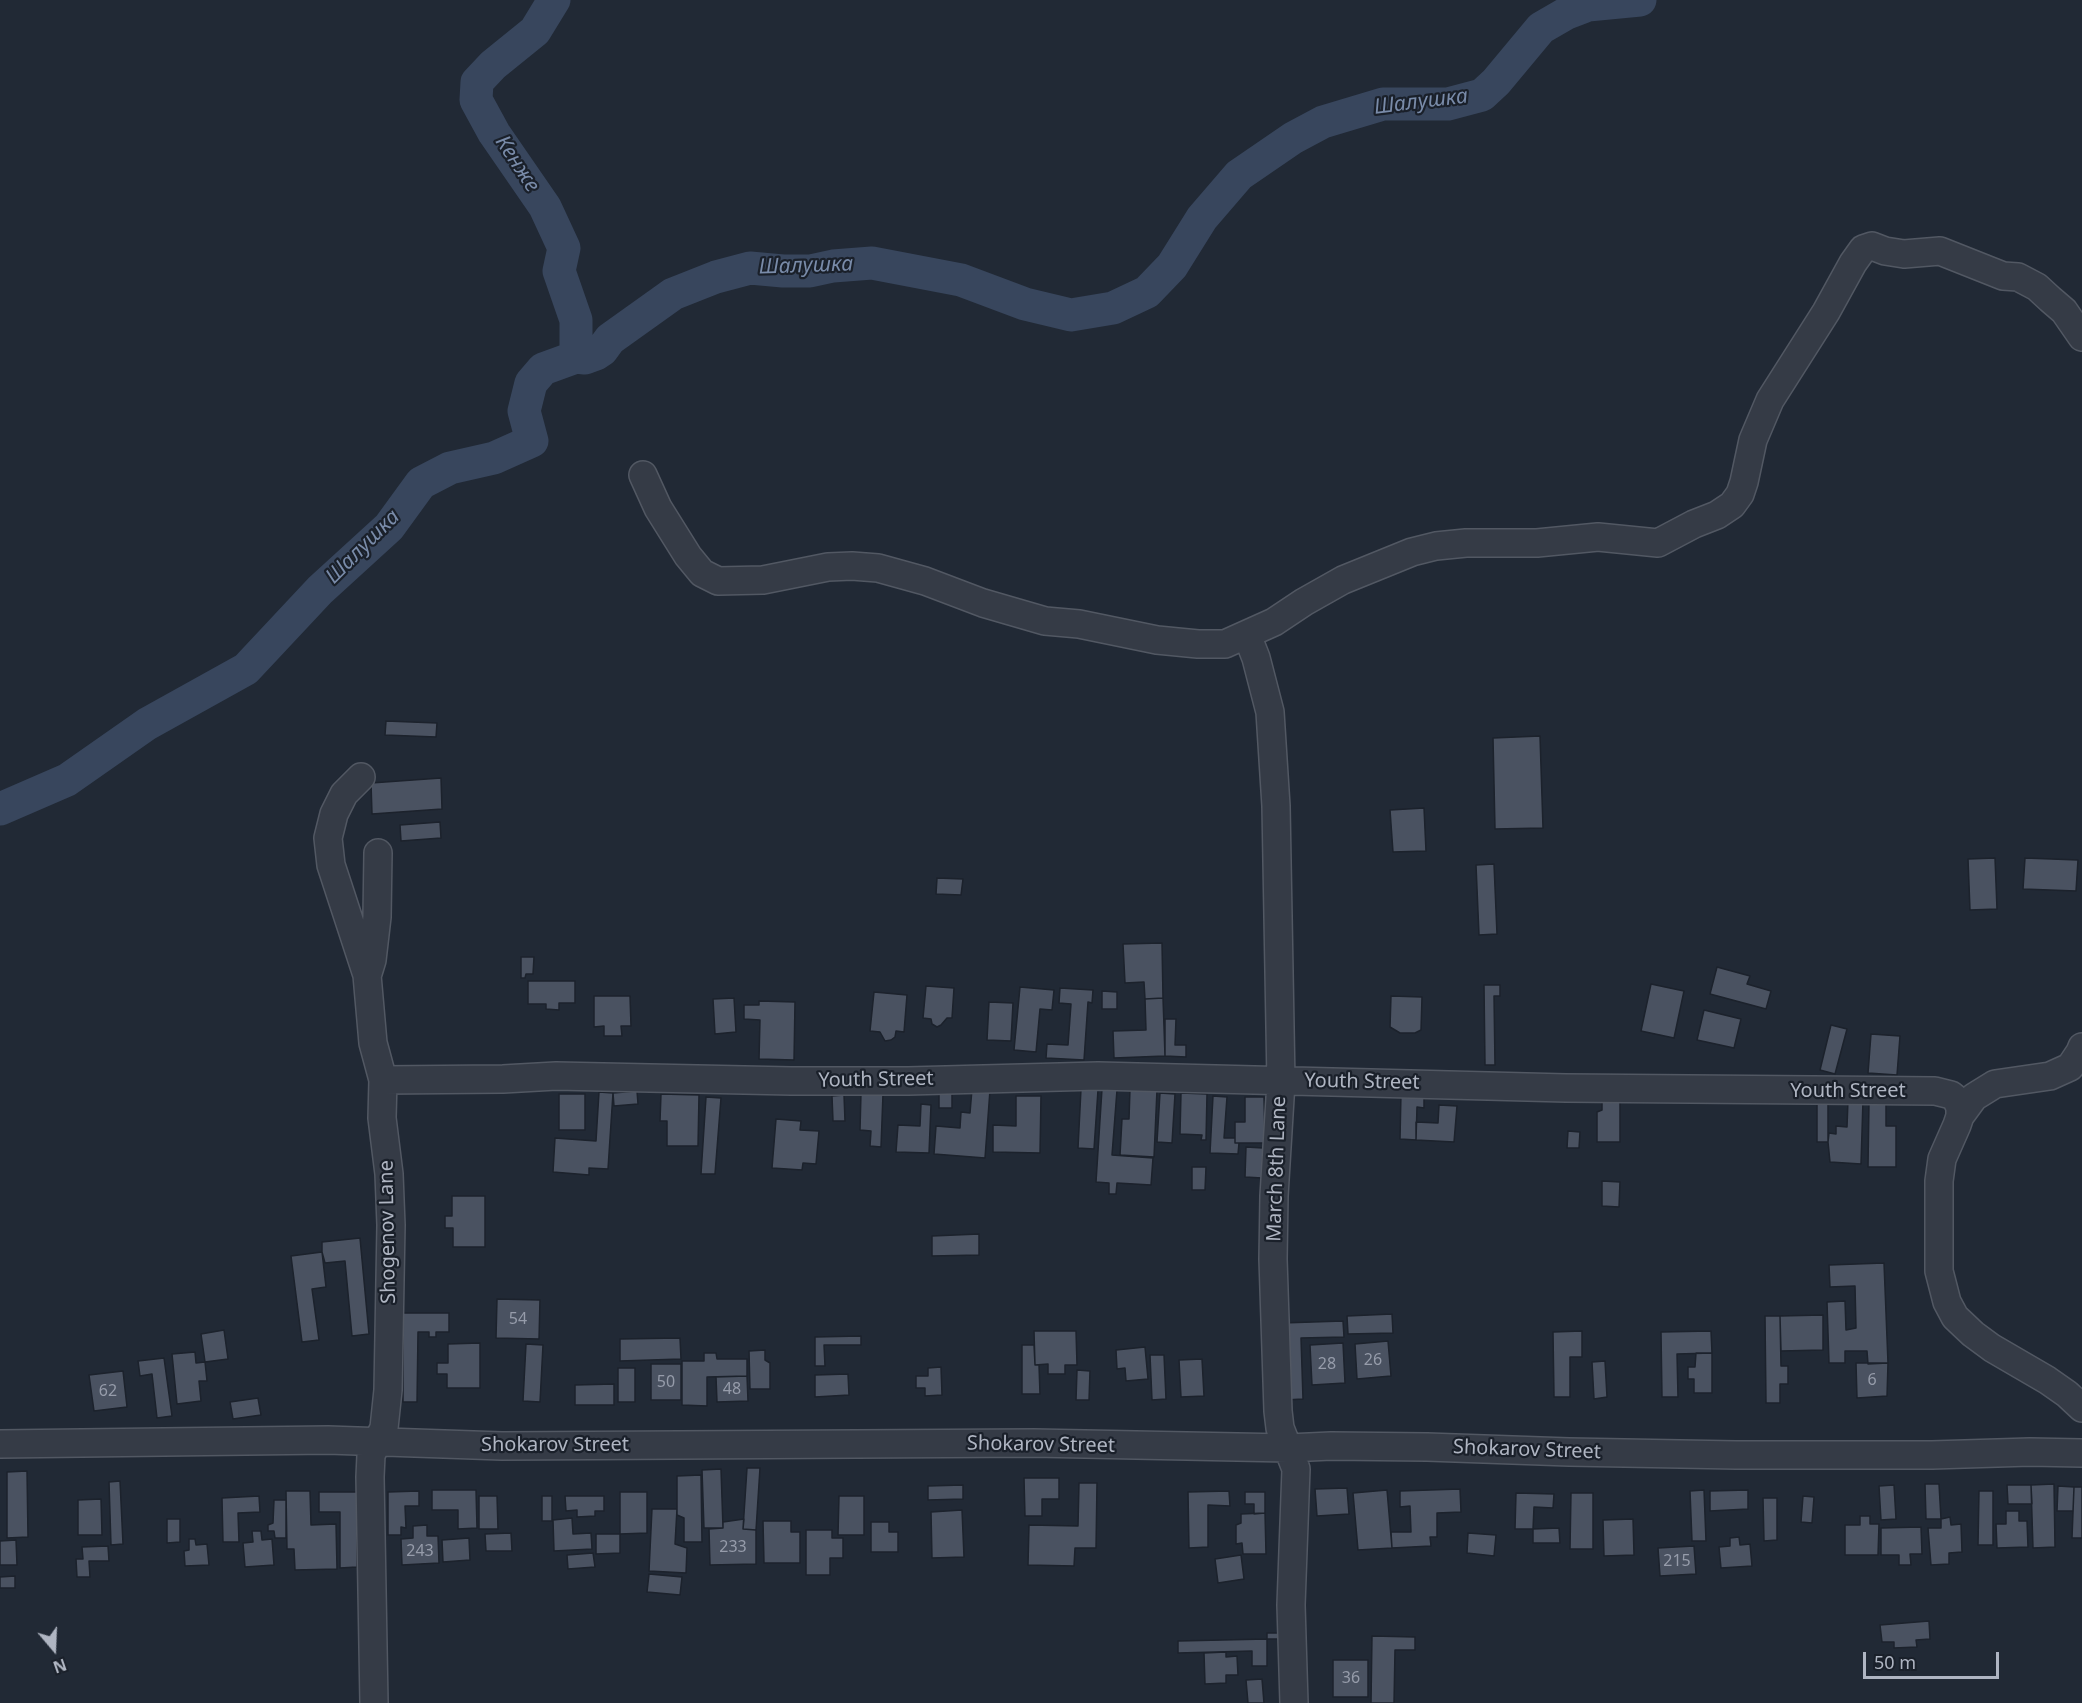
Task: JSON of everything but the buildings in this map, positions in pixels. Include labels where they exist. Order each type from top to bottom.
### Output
[{"type":"street","points":[[643,475],[658,508],[688,556],[702,573],[718,581],[763,580],[828,567],[878,568],[925,581],[983,603],[1045,621],[1079,624],[1157,640],[1225,644],[1274,622],[1343,580],[1412,552],[1436,546],[1466,543],[1537,543],[1598,537],[1658,543],[1717,515],[1732,505],[1740,494],[1753,440],[1770,400],[1863,249],[1872,246],[1904,254],[1940,251],[2002,276],[2018,277],[2037,287],[2064,311],[2082,338]]},
{"type":"street","name":"March 8th Lane","points":[[1247,635],[1256,658],[1270,712],[1276,806],[1281,1082],[1274,1196],[1273,1259],[1278,1411],[1280,1428],[1296,1469],[1291,1605],[1294,1703]]},
{"type":"street","name":"Shogenov Lane","points":[[362,777],[344,794],[334,814],[328,838],[331,865],[367,975],[373,1043],[382,1080],[382,1118],[389,1174],[391,1236],[388,1390],[384,1428],[371,1455],[370,1477],[374,1703]]},
{"type":"street","points":[[367,975],[372,960],[377,917],[378,853]]},
{"type":"street","points":[[2082,1047],[2070,1067],[2050,1076],[1995,1084],[1974,1097],[1960,1116],[1946,1149],[1939,1181],[1937,1214],[1939,1270],[1947,1302],[1955,1317],[1992,1348],[2067,1394],[2082,1408]]},
{"type":"street","name":"Youth Street","points":[[382,1080],[556,1076],[896,1081],[1098,1076],[1566,1088],[1935,1092],[1951,1095],[1956,1099],[1960,1107],[1960,1116]]},
{"type":"street","name":"Shokarov Street","points":[[0,1444],[328,1440],[502,1446],[1034,1443],[1288,1448],[1427,1447],[1736,1455],[2082,1453]]},
{"type":"waterway","name":"Кенже","points":[[554,0],[535,31],[493,65],[477,82],[476,100],[494,133],[545,207],[564,248],[559,271],[576,320],[576,357]]},
{"type":"waterway","name":"Шалушка","points":[[0,809],[67,780],[147,724],[246,669],[320,590],[389,527],[421,483],[450,468],[494,458],[532,441],[524,411],[531,383],[543,369],[576,357],[585,358],[596,354],[610,339],[673,294],[716,277],[750,268],[810,271],[833,266],[872,263],[961,280],[1025,304],[1071,315],[1113,308],[1147,292],[1172,266],[1202,218],[1239,175],[1293,138],[1323,122],[1383,104],[1448,104],[1482,95],[1496,82],[1541,28],[1567,13],[1588,5],[1640,0]]}]
